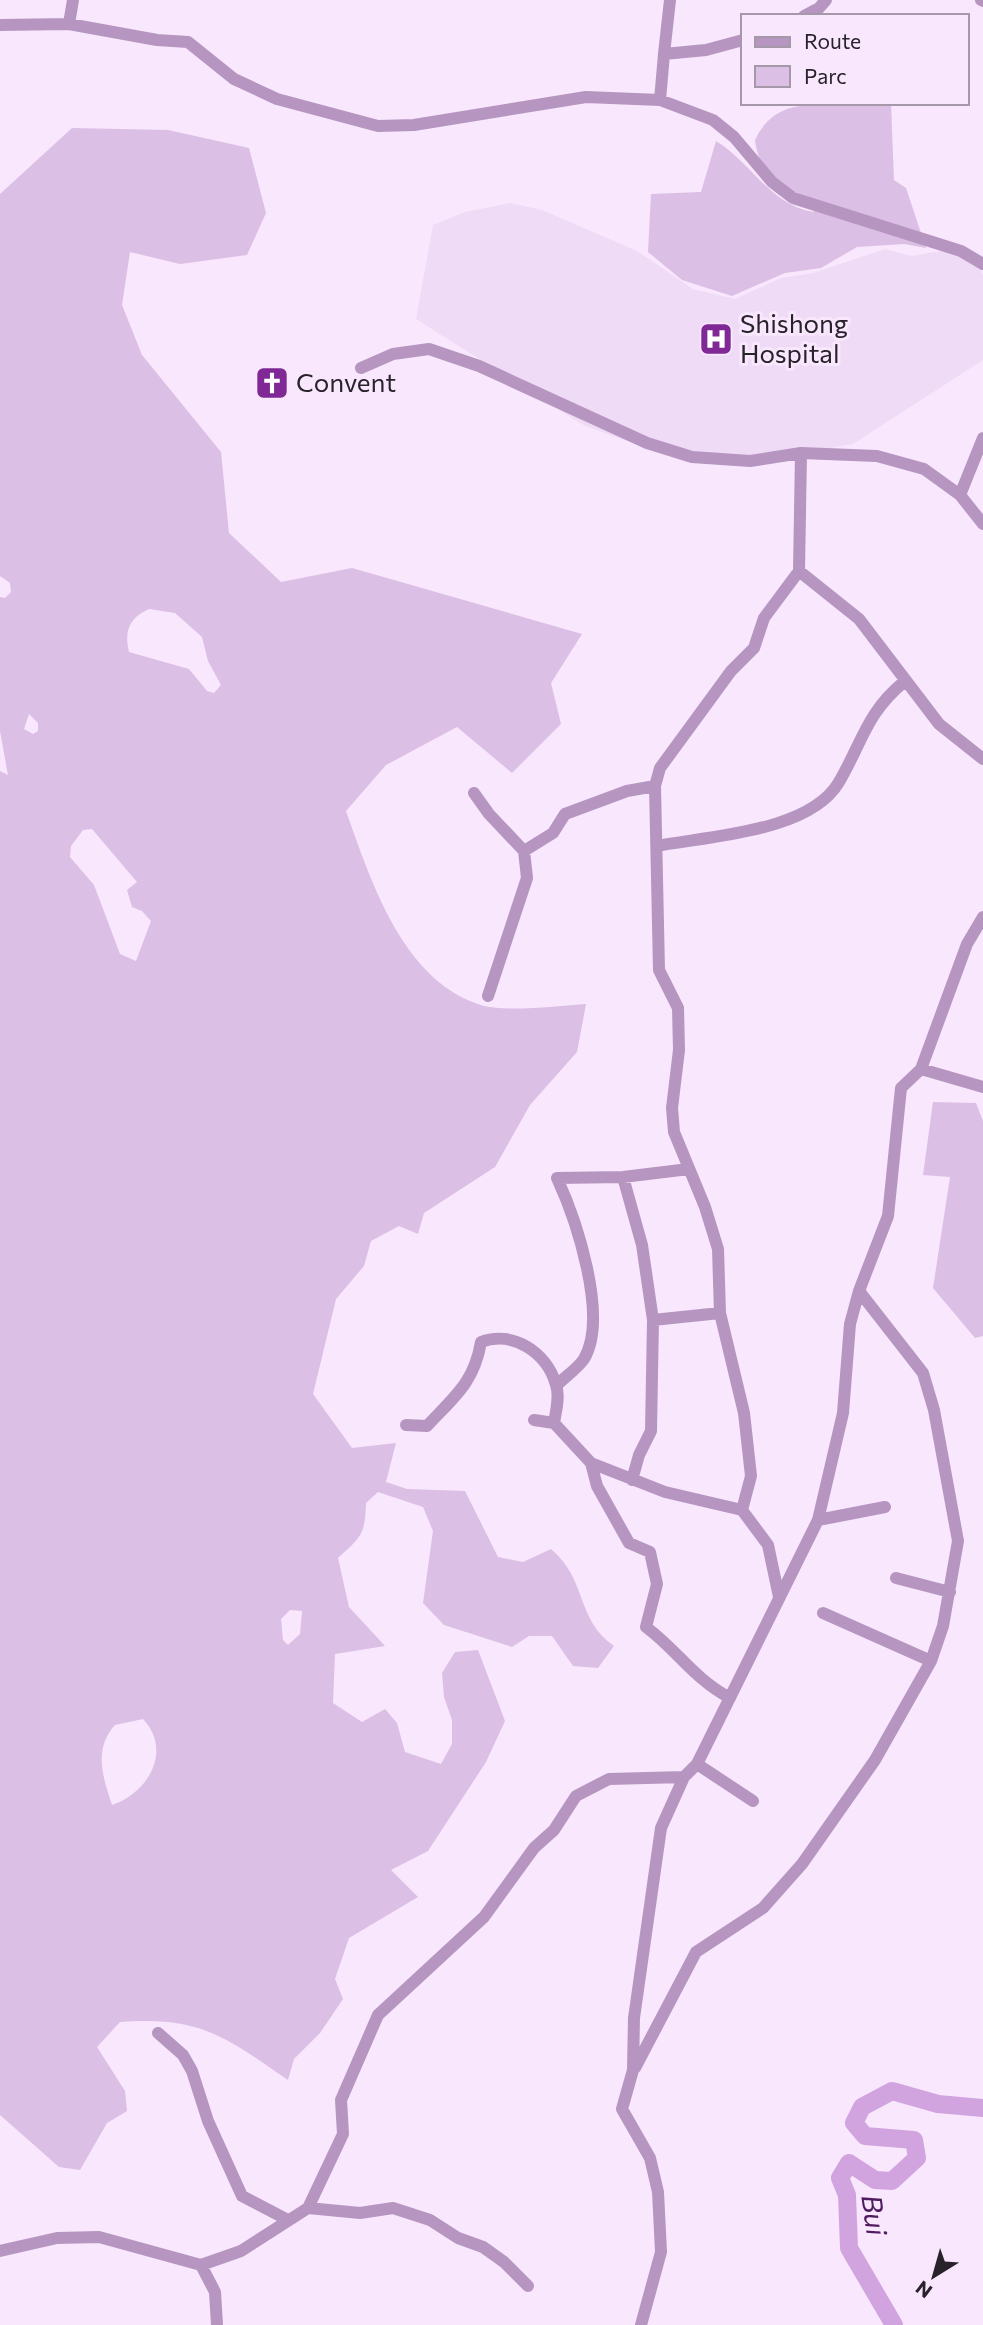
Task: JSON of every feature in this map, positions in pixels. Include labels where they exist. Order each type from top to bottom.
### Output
[{"type":"street","points":[[69,24],[73,0]]},
{"type":"street","points":[[660,100],[670,0]]},
{"type":"street","points":[[808,14],[826,0]]},
{"type":"street","points":[[1,24],[69,24],[157,40],[188,42],[234,79],[277,99],[378,126],[414,125],[586,97],[660,100],[713,120],[734,137],[772,182],[793,198],[961,251],[983,264]]},
{"type":"street","points":[[664,54],[706,50],[741,41]]},
{"type":"street","points":[[361,368],[393,354],[429,349],[478,366],[647,443],[692,457],[750,461],[801,453],[877,456],[924,469],[960,495],[983,524]]},
{"type":"street","points":[[960,495],[983,438]]},
{"type":"street","points":[[742,1510],[751,1476],[744,1413],[720,1313],[718,1249],[674,1132],[672,1108],[679,1050],[678,1008],[659,970],[655,786],[660,768],[732,671],[754,648],[764,618],[799,571],[801,453]]},
{"type":"street","points":[[799,571],[859,619],[939,724],[983,759]]},
{"type":"street","points":[[657,846],[783,822],[806,813],[837,786],[872,714],[885,697],[905,681]]},
{"type":"street","points":[[524,852],[552,833],[565,814],[627,791],[655,786]]},
{"type":"street","points":[[474,793],[489,814],[524,852],[527,878],[488,996]]},
{"type":"street","points":[[633,2070],[634,2018],[661,1828],[684,1777],[697,1764],[818,1520],[843,1413],[850,1324],[859,1291],[888,1216],[901,1088],[922,1069],[967,944],[983,917]]},
{"type":"street","points":[[922,1069],[983,1087]]},
{"type":"street","points":[[557,1385],[584,1360],[589,1345],[592,1311],[586,1259],[557,1178],[623,1177],[689,1169]]},
{"type":"street","points":[[623,1177],[642,1245],[653,1320],[651,1432],[639,1455],[632,1480]]},
{"type":"street","points":[[641,2325],[661,2252],[658,2192],[650,2158],[622,2109],[633,2070],[696,1952],[763,1908],[802,1864],[875,1760],[931,1661],[950,1592],[958,1541],[923,1373],[859,1291]]},
{"type":"street","points":[[653,1320],[720,1313]]},
{"type":"street","points":[[406,1425],[427,1426],[461,1394],[478,1359],[481,1342],[489,1338],[510,1339],[533,1349],[557,1385],[554,1423]]},
{"type":"street","points":[[534,1420],[554,1423],[591,1463],[632,1480],[742,1510],[768,1545],[779,1597]]},
{"type":"street","points":[[591,1463],[597,1486],[629,1543],[650,1552],[657,1584],[646,1627],[662,1639],[685,1666],[730,1698]]},
{"type":"street","points":[[818,1520],[885,1507]]},
{"type":"street","points":[[896,1578],[950,1592]]},
{"type":"street","points":[[823,1613],[931,1661]]},
{"type":"street","points":[[697,1764],[753,1801]]},
{"type":"street","points":[[0,2251],[57,2238],[99,2237],[201,2265],[241,2251],[308,2208],[343,2134],[341,2101],[378,2015],[484,1917],[534,1848],[554,1830],[576,1796],[609,1779],[684,1777]]},
{"type":"street","points":[[158,2033],[183,2055],[208,2122],[242,2196],[288,2220]]},
{"type":"street","points":[[308,2208],[360,2213],[393,2208],[429,2220],[458,2238],[484,2247],[528,2286]]},
{"type":"street","points":[[201,2265],[215,2292],[217,2325]]},
{"type":"shaded area","name":"Shishong Hospital","points":[[510,203],[542,210],[637,251],[693,289],[735,299],[781,278],[813,273],[885,249],[912,256],[958,248],[980,268],[983,276],[983,360],[853,444],[755,461],[686,462],[585,426],[416,319],[433,225],[465,212]]},
{"type":"green space","points":[[806,105],[891,105],[894,180],[906,188],[926,248],[904,244],[857,247],[821,268],[785,273],[732,296],[682,280],[648,252],[651,194],[701,192],[716,141],[740,160],[772,192],[798,208],[813,212],[822,203],[778,182],[763,164],[755,140],[763,127],[782,111]]},
{"type":"green space","points":[[72,128],[168,130],[249,148],[266,213],[247,255],[180,264],[130,252],[122,305],[142,355],[221,452],[229,533],[281,582],[352,568],[582,634],[551,683],[561,724],[512,773],[457,727],[386,765],[346,811],[379,897],[394,926],[411,953],[432,976],[456,994],[494,1008],[520,1009],[586,1004],[577,1052],[530,1105],[495,1167],[424,1213],[418,1234],[399,1226],[371,1241],[364,1266],[336,1299],[313,1394],[352,1448],[396,1443],[386,1482],[407,1489],[465,1491],[498,1557],[523,1562],[551,1549],[571,1573],[593,1624],[614,1646],[598,1668],[573,1666],[552,1636],[529,1636],[512,1647],[444,1625],[423,1603],[433,1531],[423,1507],[378,1492],[366,1503],[360,1535],[338,1558],[349,1607],[385,1646],[335,1654],[333,1703],[362,1722],[385,1709],[397,1723],[405,1752],[441,1764],[452,1744],[452,1720],[444,1697],[442,1673],[455,1652],[478,1650],[505,1721],[486,1762],[428,1851],[391,1870],[418,1897],[349,1938],[335,1979],[343,1999],[320,2033],[294,2059],[288,2080],[229,2041],[192,2026],[172,2022],[120,2022],[97,2047],[125,2091],[127,2111],[107,2123],[80,2170],[59,2167],[0,2115],[0,771],[8,775],[0,731],[0,597],[5,598],[11,592],[10,583],[0,576],[0,194]],"holes":[[[149,609],[175,613],[202,637],[208,661],[221,685],[214,693],[207,691],[189,669],[129,652],[128,632],[133,621]],[[29,714],[38,723],[38,731],[33,734],[24,729]],[[92,829],[137,882],[127,890],[132,907],[142,911],[151,921],[136,961],[120,954],[94,885],[70,857],[71,846],[83,830]],[[290,1610],[302,1611],[300,1634],[288,1645],[283,1640],[281,1619]],[[143,1719],[152,1731],[156,1744],[156,1757],[146,1781],[125,1799],[112,1805],[102,1764],[108,1734],[115,1725]]]},
{"type":"green space","points":[[933,1102],[976,1103],[983,1121],[983,1336],[975,1338],[933,1288],[950,1177],[923,1175]]},
{"type":"waterway","name":"Bui","points":[[894,2325],[849,2248],[847,2195],[840,2178],[849,2163],[875,2180],[892,2181],[917,2158],[914,2140],[865,2136],[854,2123],[862,2107],[892,2091],[938,2104],[983,2108]]},
{"type":"place","name":"Shishong Hospital","points":[[716,339]]},
{"type":"place","name":"Convent","points":[[272,383]]}]
